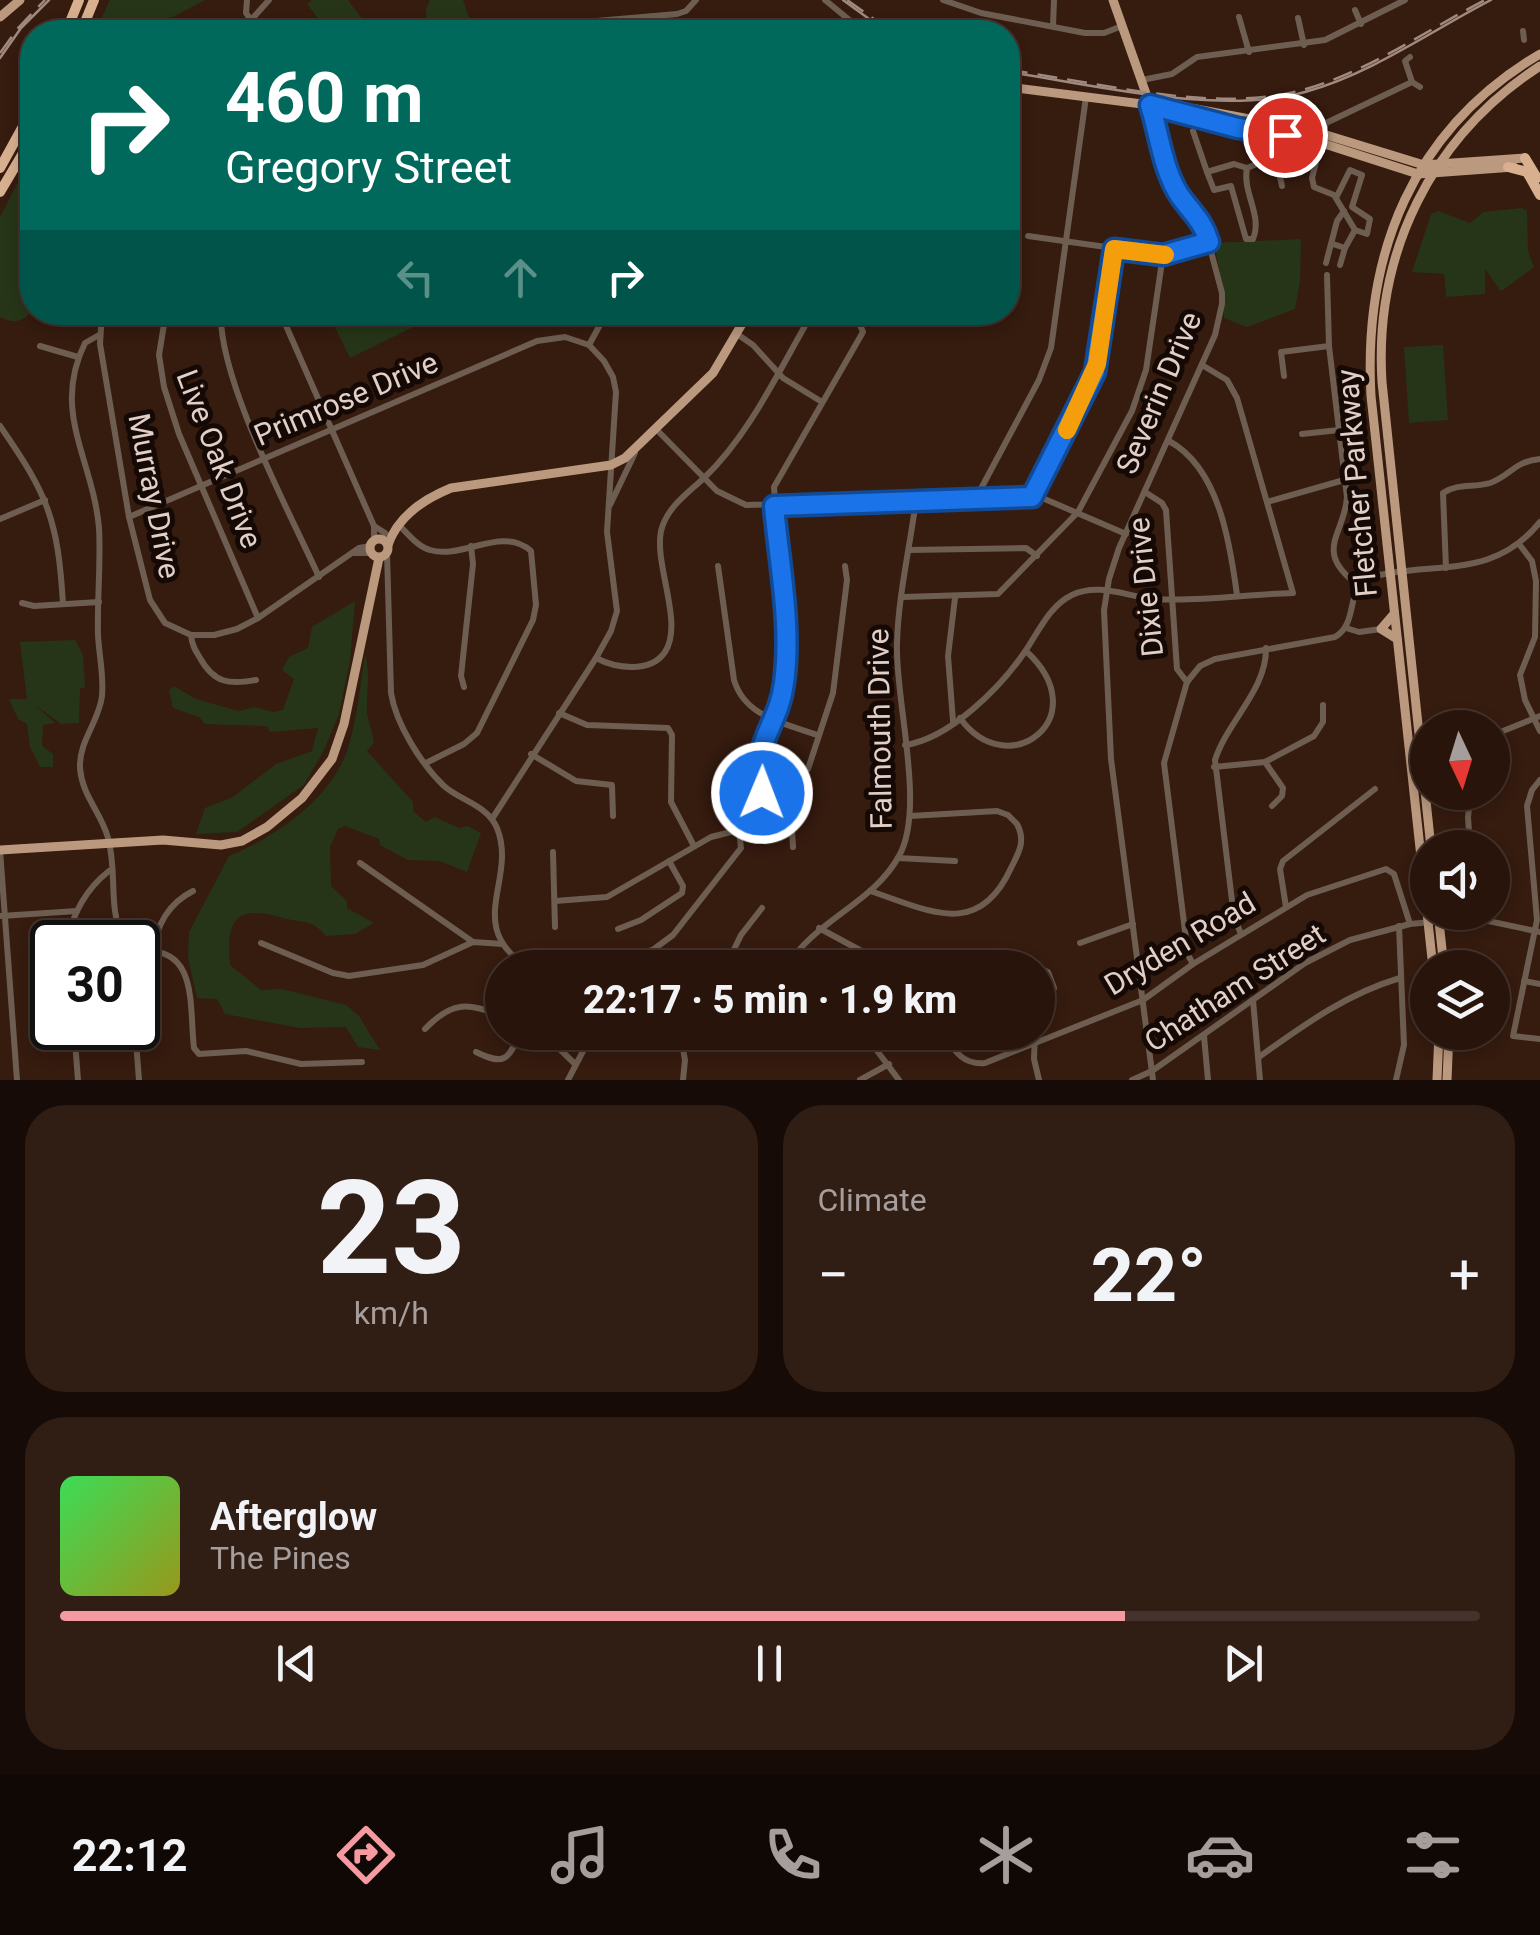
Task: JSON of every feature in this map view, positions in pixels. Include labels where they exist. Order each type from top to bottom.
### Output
[{"type":"highway","points":[[0,168],[20,132]]},
{"type":"highway","points":[[0,192],[20,158]]},
{"type":"highway","points":[[1534,162],[1540,184]]},
{"type":"highway","points":[[1508,167],[1527,172],[1540,194]]},
{"type":"main road","points":[[2,12],[12,0]]},
{"type":"main road","points":[[2,12],[20,0]]},
{"type":"main road","name":"Severin Drive","points":[[1112,0],[1150,105]]},
{"type":"main road","name":"Fletcher Parkway","points":[[1415,710],[1371,396],[1370,319],[1384,248],[1421,170],[1483,94],[1540,54]]},
{"type":"main road","name":"Fletcher Parkway","points":[[1417,830],[1394,614],[1396,573],[1382,382],[1382,318],[1395,251],[1436,170],[1477,119],[1540,66]]},
{"type":"main road","points":[[1020,88],[1150,105],[1238,128],[1321,139],[1421,170],[1508,167],[1534,162]]},
{"type":"main road","points":[[1436,170],[1534,162]]},
{"type":"main road","points":[[0,850],[163,840],[207,845],[235,843],[262,831],[302,798],[332,759],[341,736],[379,548],[415,508],[451,488],[612,464],[636,449],[713,373],[742,325]]},
{"type":"main road","points":[[1394,614],[1381,629],[1397,639]]},
{"type":"main road","points":[[1437,1080],[1438,1050]]},
{"type":"main road","points":[[1447,1080],[1448,1050]]},
{"type":"street","points":[[246,0],[246,13],[251,20],[269,0]]},
{"type":"street","points":[[608,20],[677,14],[696,0]]},
{"type":"street","points":[[824,0],[849,20]]},
{"type":"street","points":[[942,0],[1020,20]]},
{"type":"street","points":[[1053,26],[1054,0]]},
{"type":"street","points":[[1142,80],[1167,76],[1197,57],[1304,44],[1336,36],[1405,0]]},
{"type":"street","points":[[1355,10],[1361,24]]},
{"type":"street","points":[[1240,17],[1249,52]]},
{"type":"street","points":[[1298,18],[1304,44]]},
{"type":"street","points":[[1020,20],[1094,34],[1122,26]]},
{"type":"street","points":[[1336,198],[1350,170],[1362,175],[1352,207],[1370,218],[1367,234],[1354,230],[1336,198],[1314,187],[1316,158],[1330,118],[1416,84],[1405,61],[1410,58]]},
{"type":"street","points":[[976,498],[1046,364],[1086,96]]},
{"type":"street","name":"Severin Drive","points":[[1150,105],[1172,179],[1180,196],[1200,218],[1209,242],[1222,304],[1215,336],[1126,534],[1106,590],[1104,631],[1111,759],[1152,1080]]},
{"type":"street","points":[[1194,131],[1214,190],[1231,186],[1246,239],[1253,239],[1258,223],[1245,177],[1247,168]]},
{"type":"street","points":[[1207,172],[1234,164],[1247,168],[1286,152],[1316,158]]},
{"type":"street","points":[[1276,154],[1282,186]]},
{"type":"street","points":[[1326,263],[1337,221],[1344,212]]},
{"type":"street","points":[[1340,265],[1354,230]]},
{"type":"street","points":[[1028,236],[1163,255],[1209,242]]},
{"type":"street","points":[[1332,244],[1345,248]]},
{"type":"street","points":[[1032,497],[1095,372],[1114,249]]},
{"type":"street","points":[[903,598],[998,594],[1078,512],[1139,396],[1163,255]]},
{"type":"street","points":[[1327,275],[1329,346],[1346,506],[1335,530],[1334,550],[1342,569],[1358,585]]},
{"type":"street","name":"Murray Drive","points":[[100,325],[129,517],[152,605],[170,626],[191,635],[192,645],[210,675],[231,684],[256,680]]},
{"type":"street","name":"Live Oak Drive","points":[[163,325],[159,348],[161,375],[179,434],[258,618]]},
{"type":"street","points":[[221,325],[242,401],[319,577]]},
{"type":"street","points":[[286,325],[374,526],[388,572],[392,702],[398,720],[442,784],[475,804],[492,820],[501,851],[493,915],[503,944],[510,950]]},
{"type":"street","points":[[492,820],[596,658],[617,611],[608,559],[607,510],[615,385],[610,370],[589,345],[600,325]]},
{"type":"street","points":[[596,658],[612,666],[645,665],[666,650],[671,627],[661,532],[676,503],[733,448],[806,325]]},
{"type":"street","points":[[755,828],[762,798],[758,758],[784,688],[786,640],[774,487],[863,330],[856,325]]},
{"type":"street","points":[[736,334],[754,345],[778,372],[822,402]]},
{"type":"street","points":[[99,335],[86,343],[78,357],[70,386],[70,405],[95,502],[99,539],[102,693],[99,709],[82,744],[80,763],[86,798],[100,818],[109,844],[115,920]]},
{"type":"street","name":"Primrose Drive","points":[[129,517],[537,341],[559,337],[589,345]]},
{"type":"street","points":[[40,346],[78,357]]},
{"type":"street","points":[[1284,376],[1281,352],[1329,346]]},
{"type":"street","points":[[905,745],[957,720],[997,687],[1046,618],[1067,598],[1089,590],[1154,599],[1294,592],[1232,388],[1227,380],[1202,365]]},
{"type":"street","points":[[0,426],[30,468],[46,500],[57,534],[63,604]]},
{"type":"street","points":[[656,430],[722,494],[737,502],[774,506],[1032,497],[1050,499],[1126,534]]},
{"type":"street","points":[[1302,434],[1339,430]]},
{"type":"street","points":[[1169,440],[1194,458],[1221,514],[1231,546],[1237,594]]},
{"type":"street","points":[[607,510],[636,449]]},
{"type":"street","points":[[1446,568],[1442,493],[1453,487],[1486,484],[1518,464],[1540,459]]},
{"type":"street","points":[[1268,502],[1344,480]]},
{"type":"street","name":"Dixie Drive","points":[[1145,492],[1166,510],[1177,669],[1188,682]]},
{"type":"street","points":[[0,518],[46,500]]},
{"type":"street","name":"Falmouth Drive","points":[[797,950],[819,928],[870,891],[898,858],[910,816],[897,644],[916,500]]},
{"type":"street","points":[[1193,964],[1188,955],[1164,776],[1165,755],[1188,682],[1200,666],[1266,648],[1332,638],[1346,628],[1358,585],[1367,578],[1498,558],[1520,544],[1540,522]]},
{"type":"street","points":[[399,526],[432,551],[505,541],[529,548],[536,604],[533,620],[476,733],[464,744],[426,763]]},
{"type":"street","points":[[1520,544],[1535,571],[1534,637],[1520,671],[1525,700],[1537,717],[1540,732]]},
{"type":"street","points":[[464,687],[461,676],[474,564],[470,546]]},
{"type":"street","points":[[191,635],[225,633],[258,618],[359,548],[379,548]]},
{"type":"street","points":[[909,550],[1026,548],[1037,556]]},
{"type":"street","points":[[718,566],[735,685],[750,708],[817,735]]},
{"type":"street","points":[[808,769],[833,694],[848,580],[845,566]]},
{"type":"street","points":[[374,574],[388,572]]},
{"type":"street","points":[[955,598],[948,656],[957,720],[976,736],[996,745],[1023,743],[1041,731],[1053,708],[1053,686],[1044,668],[1026,650]]},
{"type":"street","points":[[22,603],[98,602]]},
{"type":"street","points":[[1346,628],[1359,632],[1381,629]]},
{"type":"street","points":[[1241,934],[1234,917],[1214,767],[1220,745],[1264,668],[1266,648]]},
{"type":"street","points":[[1214,767],[1265,762],[1316,734],[1324,722],[1322,706]]},
{"type":"street","points":[[559,712],[578,724],[668,728],[672,735],[672,808],[694,846]]},
{"type":"street","points":[[1510,728],[1537,717]]},
{"type":"street","points":[[531,754],[576,781],[612,785],[612,816]]},
{"type":"street","points":[[1265,762],[1283,788],[1282,796],[1272,806]]},
{"type":"street","points":[[1540,780],[1527,806],[1538,932],[1513,1036],[1540,1039]]},
{"type":"street","points":[[1286,907],[1280,869],[1283,861],[1375,789]]},
{"type":"street","points":[[870,891],[936,914],[966,913],[984,905],[997,893],[1021,846],[1018,824],[1000,812],[910,816]]},
{"type":"street","points":[[556,901],[607,897],[711,836],[787,825],[792,831],[793,847]]},
{"type":"street","points":[[652,950],[679,930],[741,848],[739,830]]},
{"type":"street","points":[[0,850],[17,1080]]},
{"type":"street","points":[[553,852],[555,927]]},
{"type":"street","points":[[898,858],[954,861]]},
{"type":"street","points":[[618,929],[641,920],[682,893],[683,886],[669,861]]},
{"type":"street","points":[[360,863],[473,942]]},
{"type":"street","points":[[75,920],[91,890],[110,870]]},
{"type":"street","name":"Dryden Road","points":[[1055,1035],[1144,1000],[1193,964],[1316,890],[1386,870],[1394,874],[1410,924]]},
{"type":"street","points":[[91,890],[111,885]]},
{"type":"street","points":[[160,931],[165,915],[193,891]]},
{"type":"street","points":[[734,950],[762,908]]},
{"type":"street","points":[[2,916],[77,912]]},
{"type":"street","points":[[1080,943],[1133,924]]},
{"type":"street","name":"Chatham Street","points":[[1132,1080],[1322,952],[1410,924]]},
{"type":"street","name":"Chatham Street","points":[[1510,925],[1538,932]]},
{"type":"street","points":[[1396,1080],[1403,1052],[1399,926]]},
{"type":"street","points":[[819,928],[860,950]]},
{"type":"street","points":[[261,942],[349,976],[422,965],[473,942],[503,944]]},
{"type":"street","points":[[160,954],[176,961],[186,974],[196,1052],[246,1051],[301,1064],[362,1062]]},
{"type":"street","points":[[1259,1057],[1342,1000],[1400,978]]},
{"type":"street","points":[[1524,981],[1540,984]]},
{"type":"street","points":[[1253,999],[1260,1080]]},
{"type":"street","points":[[424,1028],[460,1005],[485,1009]]},
{"type":"street","points":[[1204,1035],[1208,1080]]},
{"type":"street","points":[[76,1050],[78,1080]]},
{"type":"street","points":[[137,1050],[139,1080]]},
{"type":"street","points":[[476,1052],[493,1060],[503,1059],[513,1050]]},
{"type":"street","points":[[561,1050],[574,1063]]},
{"type":"street","points":[[568,1080],[582,1050]]},
{"type":"street","points":[[682,1080],[683,1050]]},
{"type":"street","points":[[877,1050],[899,1080]]},
{"type":"street","name":"Dryden Road","points":[[955,1050],[960,1057],[975,1063],[1017,1050]]},
{"type":"street","points":[[1035,1050],[1039,1080]]},
{"type":"street","points":[[860,1080],[888,1064]]},
{"type":"green space","points":[[110,0],[205,0],[173,17],[101,20]]},
{"type":"green space","points":[[312,0],[348,0],[363,20],[319,20],[307,4]]},
{"type":"green space","points":[[430,0],[463,0],[470,20],[427,20]]},
{"type":"green space","points":[[20,178],[20,320],[0,317],[0,217]]},
{"type":"green space","points":[[1522,208],[1527,211],[1528,251],[1534,267],[1503,290],[1485,269],[1485,294],[1446,297],[1444,274],[1412,272],[1431,214],[1438,211],[1470,223],[1483,212]]},
{"type":"green space","points":[[1301,239],[1295,309],[1247,327],[1224,318],[1214,243]]},
{"type":"green space","points":[[334,325],[417,325],[350,358]]},
{"type":"green space","points":[[1443,345],[1448,420],[1409,423],[1404,347]]},
{"type":"green space","points":[[355,601],[350,661],[339,714],[304,785],[237,832],[196,834],[205,808],[233,797],[276,764],[312,751],[318,728],[270,732],[267,726],[205,724],[199,717],[173,708],[169,690],[174,686],[196,699],[238,711],[255,707],[273,712],[283,710],[294,679],[282,670],[289,657],[308,648],[312,627]]},
{"type":"green space","points":[[75,640],[83,655],[85,687],[80,689],[79,723],[61,724],[34,704],[55,723],[43,725],[42,746],[53,754],[53,767],[40,767],[30,747],[27,724],[18,719],[9,699],[27,699],[20,642]]},
{"type":"green space","points":[[365,655],[367,712],[374,743],[367,751],[426,822],[435,817],[481,833],[467,872],[440,861],[408,860],[380,845],[379,839],[345,826],[338,829],[330,847],[331,886],[347,901],[347,908],[374,923],[355,934],[326,936],[307,922],[255,913],[238,919],[229,949],[230,965],[261,990],[282,989],[346,1005],[359,1016],[380,1050],[358,1047],[346,1027],[300,1028],[225,1014],[217,999],[197,998],[188,958],[189,932],[229,856],[300,814],[340,767],[354,726]]},
{"type":"tram line","points":[[29,20],[49,0]]},
{"type":"tram line","points":[[843,0],[870,20]]},
{"type":"tram line","points":[[1020,74],[1196,100],[1271,99],[1305,92],[1353,74],[1491,0]]},
{"type":"tram line","points":[[0,58],[20,29]]},
{"type":"railway","points":[[26,20],[45,0]]},
{"type":"railway","points":[[847,0],[875,20]]},
{"type":"railway","points":[[1020,72],[1196,98],[1271,96],[1306,89],[1352,72],[1485,0]]},
{"type":"railway","points":[[0,53],[20,26]]},
{"type":"slow traffic","points":[[1067,430],[1097,364],[1114,249],[1165,255]]},
{"type":"route","points":[[762,793],[758,758],[784,688],[786,640],[774,506],[1032,497],[1095,372],[1114,249],[1163,255],[1209,242],[1200,218],[1180,196],[1172,179],[1150,105],[1238,128],[1285,135]]}]
